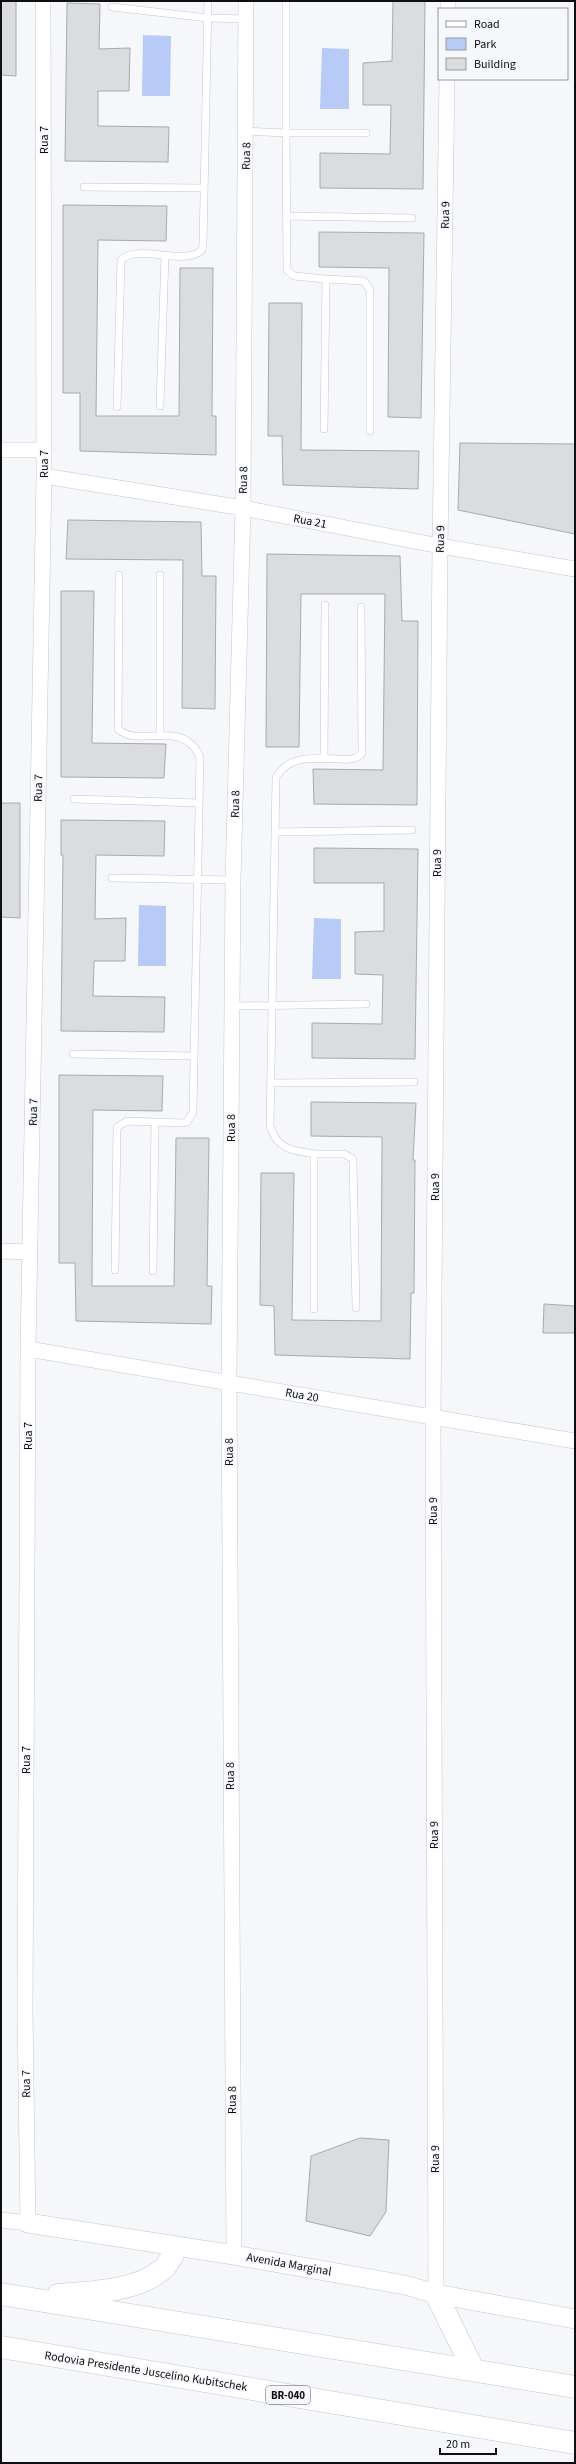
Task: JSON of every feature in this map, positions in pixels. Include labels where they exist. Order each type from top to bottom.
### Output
[{"type":"highway","points":[[25,2298],[106,2291],[145,2280],[164,2268],[176,2248]]},
{"type":"highway","points":[[1,2294],[473,2369],[575,2387]]},
{"type":"highway","points":[[436,2294],[473,2369]]},
{"type":"highway","name":"Rodovia Presidente Juscelino Kubitschek","points":[[3,2348],[575,2443]]},
{"type":"street","name":"Rua 7","points":[[28,2223],[25,2004],[28,1349],[44,476],[43,1]]},
{"type":"street","name":"Rua 8","points":[[234,2255],[229,1383],[233,880],[243,508],[246,1]]},
{"type":"street","name":"Rua 9","points":[[436,2294],[433,1418],[440,546],[447,80]]},
{"type":"street","points":[[1,450],[44,450]]},
{"type":"street","name":"Rua 21","points":[[44,476],[243,508],[440,546],[575,569]]},
{"type":"street","points":[[1,1251],[30,1252]]},
{"type":"street","name":"Rua 20","points":[[28,1349],[575,1441]]},
{"type":"street","name":"Avenida Marginal","points":[[1,2220],[28,2223],[176,2248],[234,2255],[405,2285],[436,2294],[575,2319]]},
{"type":"lane","points":[[117,407],[121,260],[130,255],[192,255],[202,250],[208,1]]},
{"type":"lane","points":[[286,1],[287,270],[294,276],[364,281],[370,290],[370,431]]},
{"type":"lane","points":[[112,8],[208,18],[246,18]]},
{"type":"lane","points":[[246,131],[286,133],[366,133]]},
{"type":"lane","points":[[84,187],[204,188]]},
{"type":"lane","points":[[286,216],[412,218]]},
{"type":"lane","points":[[160,406],[165,255]]},
{"type":"lane","points":[[324,429],[326,279]]},
{"type":"lane","points":[[115,1270],[117,1127],[127,1121],[182,1123],[191,1118],[200,757],[196,748],[188,740],[160,735],[128,735],[118,729],[119,575]]},
{"type":"lane","points":[[160,575],[160,735]]},
{"type":"lane","points":[[324,758],[325,605]]},
{"type":"lane","points":[[356,1308],[355,1165],[349,1155],[314,1154],[284,1147],[274,1139],[270,1126],[276,778],[281,768],[292,762],[308,758],[356,758],[362,753],[361,607]]},
{"type":"lane","points":[[74,799],[199,803]]},
{"type":"lane","points":[[275,832],[412,830]]},
{"type":"lane","points":[[112,878],[233,880]]},
{"type":"lane","points":[[232,1006],[366,1004]]},
{"type":"lane","points":[[73,1054],[193,1056]]},
{"type":"lane","points":[[271,1083],[414,1082]]},
{"type":"lane","points":[[153,1271],[155,1123]]},
{"type":"lane","points":[[314,1154],[314,1309]]},
{"type":"green space","points":[[143,35],[171,36],[170,96],[142,96]]},
{"type":"green space","points":[[322,48],[349,49],[349,109],[320,109]]},
{"type":"green space","points":[[139,905],[166,906],[166,966],[138,966]]},
{"type":"green space","points":[[314,918],[341,919],[341,979],[312,979]]},
{"type":"building","points":[[1,1],[16,1],[16,76],[1,75]]},
{"type":"building","points":[[393,1],[425,1],[423,189],[320,188],[320,153],[390,154],[391,105],[363,105],[363,63],[392,61]]},
{"type":"building","points":[[67,3],[100,4],[99,49],[130,48],[129,91],[98,91],[98,126],[169,127],[168,162],[65,161]]},
{"type":"building","points":[[63,205],[167,206],[166,241],[98,240],[96,416],[179,416],[180,268],[213,268],[212,416],[216,416],[216,455],[80,451],[80,393],[63,393]]},
{"type":"building","points":[[319,232],[424,233],[421,418],[388,417],[389,268],[319,267]]},
{"type":"building","points":[[269,303],[302,303],[301,450],[419,451],[418,489],[283,485],[282,436],[268,436]]},
{"type":"building","points":[[460,443],[575,444],[575,534],[458,510]]},
{"type":"building","points":[[68,520],[201,522],[202,576],[216,576],[215,709],[182,708],[183,560],[66,559]]},
{"type":"building","points":[[267,554],[400,556],[402,621],[418,621],[417,805],[314,804],[313,769],[383,770],[385,594],[301,594],[299,747],[266,747]]},
{"type":"building","points":[[61,591],[94,591],[92,743],[166,744],[164,778],[61,777]]},
{"type":"building","points":[[1,803],[20,803],[20,918],[1,917]]},
{"type":"building","points":[[61,820],[165,821],[164,856],[96,855],[95,919],[126,918],[125,961],[94,961],[93,996],[165,997],[164,1032],[61,1031],[63,855],[61,855]]},
{"type":"building","points":[[314,848],[418,849],[415,1059],[312,1058],[312,1023],[382,1024],[383,975],[355,974],[355,932],[384,931],[384,883],[314,883]]},
{"type":"building","points":[[59,1075],[163,1076],[162,1111],[93,1110],[92,1286],[174,1286],[176,1138],[209,1138],[207,1286],[212,1286],[211,1324],[76,1321],[75,1263],[59,1263]]},
{"type":"building","points":[[311,1102],[416,1103],[413,1160],[415,1160],[414,1293],[411,1293],[410,1359],[275,1355],[274,1306],[260,1305],[261,1173],[294,1173],[292,1320],[381,1321],[382,1137],[311,1136]]},
{"type":"building","points":[[544,1304],[575,1306],[575,1333],[543,1333]]},
{"type":"building","points":[[360,2138],[389,2140],[386,2212],[370,2236],[306,2221],[311,2156]]}]
